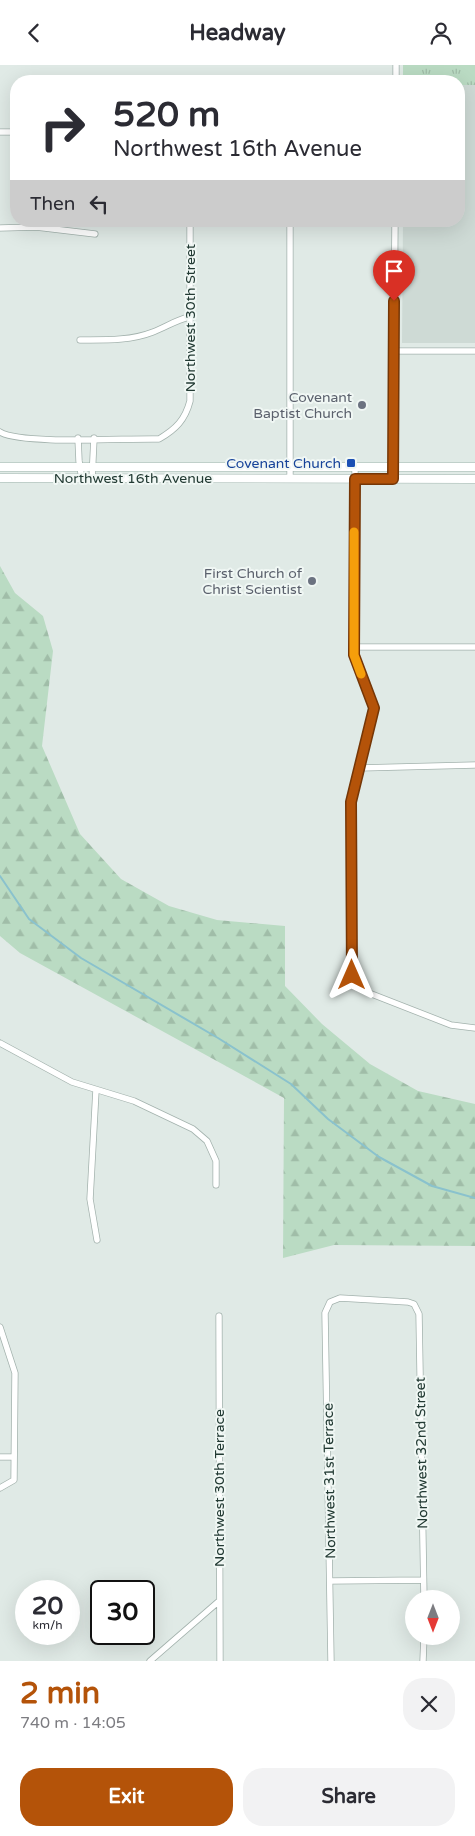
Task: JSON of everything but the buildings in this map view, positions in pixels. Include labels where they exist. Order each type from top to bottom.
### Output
[{"type":"main road","name":"Northwest 16th Avenue","points":[[0,467],[475,467]]},
{"type":"main road","name":"Northwest 16th Avenue","points":[[0,478],[475,479]]},
{"type":"street","points":[[0,228],[36,227],[95,234]]},
{"type":"street","name":"Northwest 30th Street","points":[[94,438],[159,439],[175,429],[187,413],[190,401],[190,227]]},
{"type":"street","points":[[290,227],[290,478]]},
{"type":"street","points":[[393,479],[395,227]]},
{"type":"street","points":[[80,340],[133,338],[154,332],[177,319],[189,317]]},
{"type":"street","points":[[394,351],[475,351]]},
{"type":"street","points":[[0,432],[17,438],[94,438],[92,479]]},
{"type":"street","points":[[78,438],[79,467],[82,479]]},
{"type":"street","points":[[355,467],[354,655],[374,708],[351,802],[352,975],[358,985],[369,993],[451,1025],[475,1028]]},
{"type":"street","points":[[354,647],[475,647]]},
{"type":"street","points":[[359,768],[475,765]]},
{"type":"street","points":[[0,1043],[72,1082],[134,1101],[193,1129],[208,1141],[216,1161],[216,1185]]},
{"type":"street","points":[[96,1090],[90,1199],[97,1241]]},
{"type":"street","name":"Northwest 32nd Street","points":[[330,1302],[340,1298],[408,1302],[417,1308],[419,1313],[424,1590]]},
{"type":"street","name":"Northwest 31st Terrace","points":[[330,1302],[325,1313],[330,1661]]},
{"type":"street","name":"Northwest 30th Terrace","points":[[219,1316],[218,1602],[220,1661]]},
{"type":"street","points":[[0,1327],[14,1373],[14,1480],[0,1488]]},
{"type":"street","points":[[0,1457],[14,1457]]},
{"type":"street","points":[[330,1581],[423,1580]]},
{"type":"street","points":[[150,1661],[218,1602]]},
{"type":"street","points":[[423,1661],[424,1645]]},
{"type":"shaded area","points":[[465,85],[475,85],[475,343],[402,343],[403,227],[465,227]]},
{"type":"green space","points":[[403,65],[475,65],[475,85],[465,85],[465,75],[403,75]]},
{"type":"green space","points":[[0,566],[15,593],[43,616],[53,651],[42,746],[80,834],[121,879],[169,906],[217,920],[285,926],[285,986],[322,1024],[370,1064],[418,1091],[475,1104],[475,1246],[334,1245],[283,1258],[284,1098],[20,953],[0,936]]},
{"type":"waterway","points":[[0,876],[29,919],[81,958],[218,1038],[291,1084],[328,1119],[379,1157],[432,1186],[475,1198]]},
{"type":"slow traffic","points":[[354,532],[354,655],[361,674]]},
{"type":"place","name":"Covenant Baptist Church","points":[[362,405]]},
{"type":"place","name":"Covenant Church","points":[[351,463]]},
{"type":"place","name":"First Church of Christ Scientist","points":[[312,581]]},
{"type":"route","points":[[352,975],[351,802],[374,708],[354,655],[355,479],[393,479],[394,301]]}]
